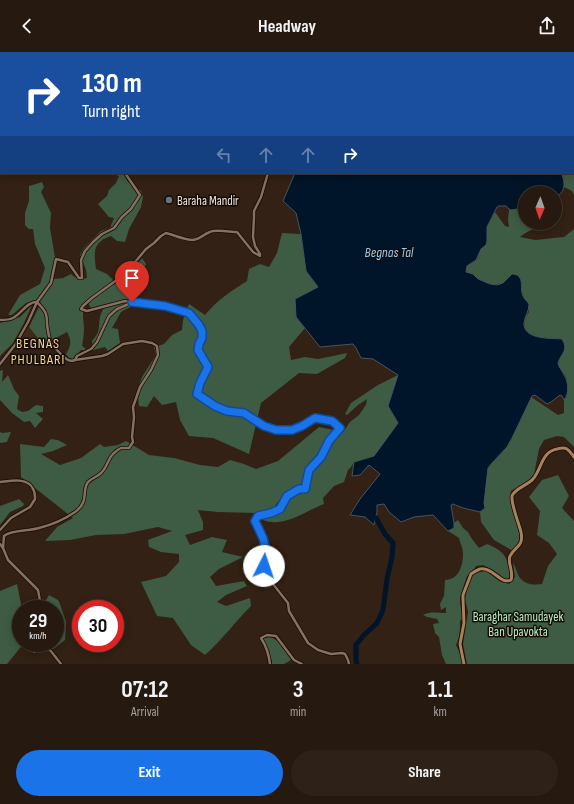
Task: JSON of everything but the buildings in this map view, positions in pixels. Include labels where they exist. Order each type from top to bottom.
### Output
[{"type":"main road","points":[[464,664],[460,644],[464,623],[463,594],[471,574],[479,569],[490,570],[503,580],[508,581],[512,576],[509,557],[520,545],[522,538],[512,500],[514,492],[532,480],[546,454],[553,449],[563,447],[568,449],[574,457]]},
{"type":"street","points":[[0,364],[16,345],[37,302],[51,283],[56,259],[68,262],[79,278],[82,278],[81,260],[85,251],[102,234],[114,228],[137,200],[140,195],[126,174]]},
{"type":"street","points":[[268,174],[261,197],[254,211],[253,237],[255,246],[260,256],[253,252],[238,232],[215,230],[209,232],[203,237],[193,240],[166,233],[160,236],[146,249],[125,274],[92,298],[81,309],[87,311],[125,301],[165,306],[189,313],[202,331],[202,338],[198,350],[208,367],[200,383],[197,394],[215,406],[227,411],[244,413],[264,426],[276,430],[292,430],[315,418],[332,421],[340,428],[329,441],[321,457],[309,470],[305,489],[299,489],[287,496],[280,509],[258,516],[255,521],[263,538],[266,550],[264,574],[288,603],[289,611],[308,643],[318,650],[331,654],[342,652],[345,654],[349,664]]},
{"type":"street","points":[[0,320],[13,318],[32,302],[37,302]]},
{"type":"street","points":[[37,302],[46,314],[51,343],[69,360],[72,361],[102,356],[108,354],[123,344],[142,341],[152,343],[156,346],[158,355],[151,370],[140,387],[133,407],[133,442],[129,448],[121,448],[113,453],[105,469],[100,475],[88,482],[85,500],[80,508],[63,519],[49,525],[6,534],[4,536],[4,548],[8,560],[38,590],[40,600]]},
{"type":"street","points":[[75,360],[77,356],[90,349],[97,342],[109,316],[117,309],[132,302]]},
{"type":"street","points":[[0,482],[14,480],[26,482],[33,489],[35,499],[30,506],[11,518],[0,530]]},
{"type":"street","points":[[0,544],[4,548]]},
{"type":"street","points":[[270,664],[269,655],[261,638],[266,635],[276,636],[294,660],[302,664]]},
{"type":"street","points":[[52,652],[61,664]]},
{"type":"shaded area","points":[[29,327],[37,337],[38,341],[34,347],[31,348],[27,347],[21,338]]},
{"type":"green space","points":[[115,174],[124,174],[128,182],[141,191],[143,197],[141,207],[129,229],[125,242],[117,241],[111,236],[100,241],[97,245],[95,253],[96,269],[107,274],[113,280],[109,286],[118,283],[129,275],[142,258],[146,264],[137,285],[126,293],[130,296],[132,306],[121,312],[112,328],[118,329],[120,343],[108,351],[105,347],[93,350],[92,341],[98,332],[100,315],[106,304],[91,308],[88,303],[84,309],[83,315],[84,331],[82,346],[85,350],[81,350],[73,359],[69,358],[66,354],[70,343],[70,338],[67,332],[43,346],[37,348],[34,347],[38,341],[37,337],[29,327],[41,303],[39,299],[26,303],[12,315],[8,315],[20,295],[40,284],[45,268],[35,244],[33,229],[29,229],[25,225],[25,213],[29,201],[29,186],[42,182],[44,187],[41,192],[51,213],[50,228],[55,257],[54,279],[63,278],[71,274],[78,279],[85,279],[87,278],[86,270],[80,255],[84,248],[101,231],[110,228],[114,218],[109,217],[98,204],[107,196],[109,190],[116,183],[119,176]]},
{"type":"green space","points":[[561,174],[574,174],[574,195],[572,191],[564,187]]},
{"type":"green space","points":[[509,209],[518,209],[518,230],[532,230],[520,237],[535,240],[564,237],[574,229],[574,447],[564,437],[557,436],[544,440],[539,449],[534,474],[530,479],[511,491],[510,496],[520,536],[518,546],[513,551],[494,540],[481,522],[480,512],[485,508],[484,503],[488,468],[507,447],[531,397],[558,415],[564,413],[564,400],[567,396],[567,380],[558,365],[561,357],[553,338],[533,336],[526,330],[525,320],[529,312],[522,292],[521,280],[516,275],[508,278],[502,283],[493,284],[466,272],[467,266],[478,258],[487,227],[495,212],[505,226],[509,227]]},
{"type":"green space","points":[[282,233],[301,234],[306,271],[318,287],[296,317],[305,328],[289,347],[291,360],[305,357],[318,359],[347,353],[345,358],[317,374],[299,373],[261,403],[249,454],[213,438],[189,436],[180,420],[176,402],[162,405],[154,396],[147,407],[139,406],[138,397],[140,383],[142,377],[156,355],[154,347],[164,344],[172,335],[182,330],[183,320],[189,304],[205,315],[219,300],[247,281],[249,269],[260,264],[269,267],[277,253]]},
{"type":"green space","points":[[32,305],[13,343],[0,356],[0,323],[20,317]]},
{"type":"green space","points":[[3,370],[2,382],[8,375],[19,396],[17,409],[22,412],[28,411],[36,405],[43,406],[43,412],[36,413],[43,419],[35,428],[30,421],[24,422],[12,413],[0,400],[0,371]]},
{"type":"green space","points":[[398,375],[388,406],[399,423],[374,456],[354,462],[348,470],[344,482],[334,486],[323,498],[324,504],[285,521],[270,522],[260,519],[279,514],[289,498],[296,494],[307,492],[313,469],[323,457],[337,434],[343,432],[350,422],[359,415],[366,405],[367,399],[347,415],[345,414],[351,403],[378,385]]},
{"type":"green space","points":[[319,427],[334,430],[306,475],[303,484],[283,497],[274,508],[255,513],[198,510],[203,522],[203,530],[185,535],[190,545],[212,537],[227,540],[222,552],[243,557],[219,569],[210,577],[216,586],[244,581],[247,586],[226,595],[217,602],[226,606],[250,598],[251,606],[205,655],[191,645],[173,618],[157,616],[141,582],[166,576],[179,562],[179,554],[161,552],[149,547],[148,540],[172,531],[158,527],[124,534],[96,535],[70,540],[45,541],[57,527],[73,518],[21,477],[20,444],[44,447],[51,439],[58,440],[67,445],[41,454],[60,465],[81,458],[100,444],[104,447],[118,445],[126,441],[149,455],[174,458],[200,465],[218,467],[230,460],[256,469],[278,461]]},
{"type":"green space","points":[[0,432],[11,432],[7,442],[0,443]]},
{"type":"green space","name":"Baraghar Samudayek Ban Upavokta","points":[[558,475],[569,496],[562,508],[574,521],[574,664],[467,664],[463,644],[468,612],[465,599],[468,584],[474,573],[486,571],[499,581],[509,584],[515,577],[513,563],[522,580],[530,584],[542,584],[548,566],[557,554],[549,543],[537,535],[540,511],[529,497],[542,480]]},
{"type":"green space","points":[[19,499],[24,504],[23,506],[10,512],[0,525],[0,506]]},
{"type":"green space","points":[[458,520],[479,548],[487,544],[502,552],[507,560],[510,576],[507,580],[483,565],[476,566],[467,576],[460,597],[463,618],[460,621],[459,636],[456,645],[463,664],[446,664],[442,655],[439,637],[435,633],[433,624],[439,623],[437,619],[423,615],[431,613],[446,613],[446,607],[441,610],[440,604],[444,596],[445,580],[457,575],[463,558],[463,550],[459,538],[448,531],[454,528],[454,523]]},
{"type":"green space","points":[[17,584],[20,600],[12,600],[12,652],[17,652],[7,664],[0,664],[0,591]]},
{"type":"green space","points":[[49,595],[58,600],[46,600]]},
{"type":"green space","points":[[64,616],[66,622],[64,641]]},
{"type":"green space","points":[[264,638],[274,638],[279,643],[291,660],[284,664],[272,664],[264,641]]},
{"type":"water","name":"Begnas Tal","points":[[295,174],[562,175],[564,180],[564,188],[562,192],[562,186],[518,186],[518,209],[511,210],[506,206],[497,207],[487,227],[486,245],[481,249],[476,260],[467,266],[466,272],[473,274],[478,279],[497,285],[503,283],[512,274],[521,279],[522,293],[529,304],[524,323],[525,329],[528,333],[538,337],[562,339],[564,343],[565,349],[558,363],[567,381],[567,395],[564,400],[560,395],[547,404],[535,395],[532,396],[507,447],[488,468],[484,503],[485,508],[480,512],[453,504],[451,505],[454,528],[448,531],[433,515],[414,517],[401,522],[389,512],[384,504],[377,505],[374,525],[365,517],[350,515],[360,499],[380,474],[369,465],[360,475],[352,476],[354,462],[374,456],[398,423],[388,406],[398,375],[373,359],[361,358],[353,344],[320,347],[296,317],[295,299],[318,287],[306,271],[301,234],[296,213],[283,201]]},
{"type":"waterway","points":[[357,664],[356,645],[377,623],[383,610],[387,579],[392,557],[393,543],[385,534],[376,518]]},
{"type":"place","name":"Baraha Mandir","points":[[169,200]]},
{"type":"district","name":"BEGNAS PHULBARI","points":[[38,352]]},
{"type":"route","points":[[132,302],[155,304],[189,313],[199,325],[202,331],[202,338],[198,350],[208,367],[200,383],[197,394],[215,406],[227,411],[244,413],[264,426],[276,430],[292,430],[315,418],[332,421],[340,428],[329,441],[321,457],[309,470],[305,489],[299,489],[287,496],[280,509],[258,516],[255,521],[263,538],[266,550],[264,566]]}]
